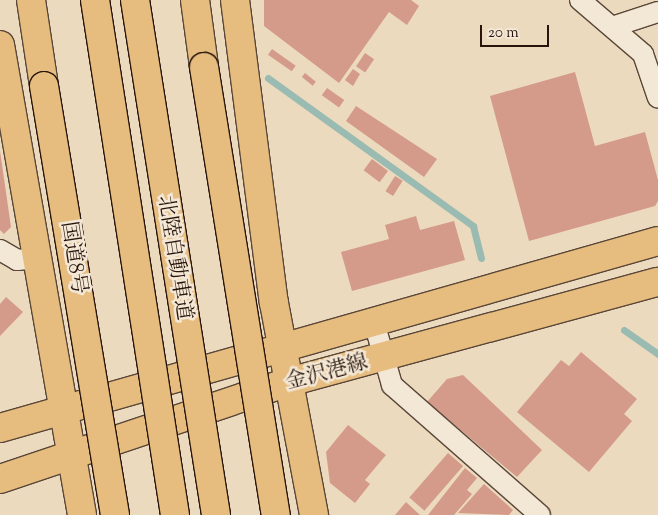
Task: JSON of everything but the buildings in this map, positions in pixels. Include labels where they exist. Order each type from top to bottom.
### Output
[{"type":"main road","name":"国道8号","points":[[31,0],[115,515]]},
{"type":"main road","name":"北陸自動車道","points":[[95,0],[175,515]]},
{"type":"main road","name":"北陸自動車道","points":[[135,0],[216,515]]},
{"type":"main road","points":[[195,0],[204,67],[276,515]]},
{"type":"main road","points":[[235,0],[281,346],[314,515]]},
{"type":"main road","points":[[0,51],[40,258],[62,407],[82,515]]},
{"type":"main road","name":"金沢港線","points":[[0,428],[62,407],[658,241]]},
{"type":"main road","name":"金沢港線","points":[[0,478],[72,456],[289,382],[658,282]]},
{"type":"street","points":[[580,0],[615,26],[643,54],[658,98]]},
{"type":"street","points":[[615,26],[658,12]]},
{"type":"street","points":[[0,250],[17,260],[40,258]]},
{"type":"street","points":[[373,319],[392,385],[540,515]]},
{"type":"waterway","points":[[268,78],[473,226],[481,258]]},
{"type":"waterway","points":[[624,330],[658,354]]}]
